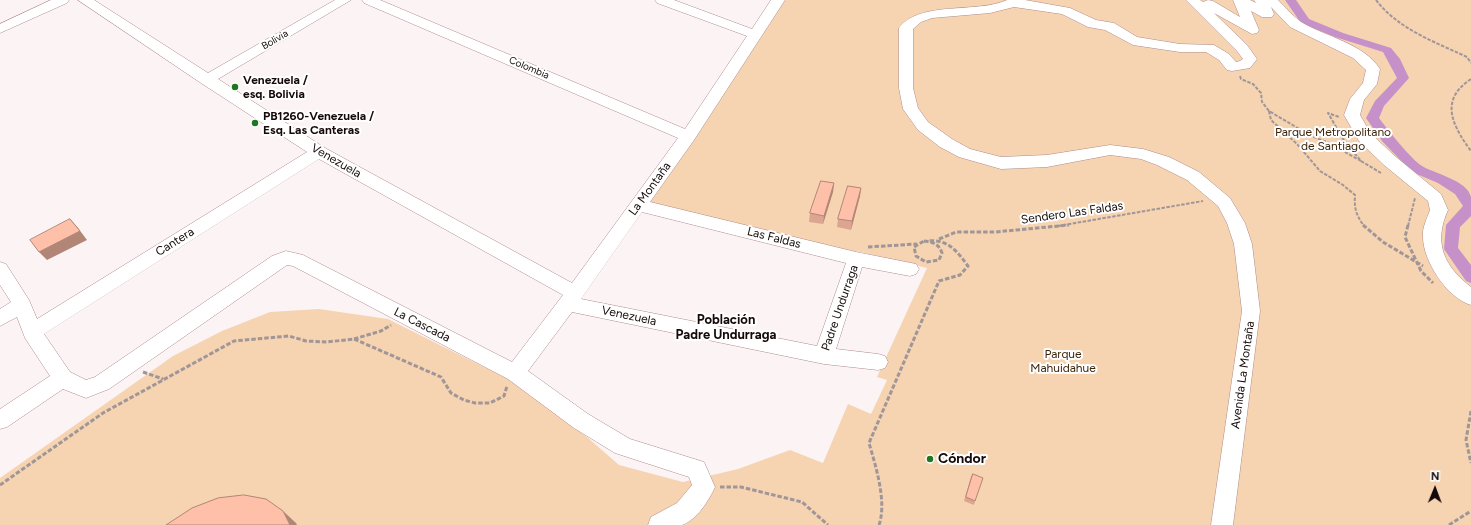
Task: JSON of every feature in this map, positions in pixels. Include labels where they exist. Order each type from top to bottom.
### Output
[{"type":"street","points":[[0,29],[62,0]]},
{"type":"street","name":"Venezuela","points":[[85,0],[319,152],[572,299],[824,356],[878,362]]},
{"type":"street","name":"Bolivia","points":[[206,80],[344,0]]},
{"type":"street","name":"Colombia","points":[[369,0],[688,136]]},
{"type":"street","points":[[662,0],[756,35]]},
{"type":"street","name":"La Montaña","points":[[515,373],[572,299],[688,136],[778,0]]},
{"type":"street","points":[[1016,1],[1065,11],[1093,24],[1109,26],[1133,41],[1180,48],[1208,48],[1224,57],[1232,67],[1245,66],[1250,59],[1242,48],[1193,0]]},
{"type":"street","points":[[1200,0],[1252,30],[1240,0],[1267,14],[1260,0]]},
{"type":"street","points":[[1271,0],[1294,24],[1358,55],[1373,69],[1370,84],[1357,99],[1352,115],[1365,137],[1390,161],[1435,198],[1440,210],[1433,220],[1430,239],[1439,264],[1456,286],[1471,298]]},
{"type":"street","name":"Avenida La Montaña","points":[[1016,1],[991,9],[938,9],[922,13],[912,20],[906,28],[906,88],[911,109],[923,126],[946,143],[965,153],[1001,163],[1047,161],[1110,150],[1143,154],[1163,161],[1193,176],[1224,202],[1236,223],[1243,244],[1251,311],[1222,525]]},
{"type":"street","name":"Cantera","points":[[32,332],[319,152]]},
{"type":"street","name":"Las Faldas","points":[[638,205],[856,259],[915,262]]},
{"type":"street","name":"La Cascada","points":[[62,378],[76,386],[86,388],[102,383],[278,261],[286,258],[297,260],[515,373],[581,421],[624,446],[648,456],[696,469],[704,487]]},
{"type":"street","name":"Padre Undurraga","points":[[824,356],[856,259]]},
{"type":"street","points":[[0,269],[22,305],[32,332],[62,378],[0,420]]},
{"type":"street","points":[[0,318],[22,305]]},
{"type":"street","points":[[659,525],[685,511],[704,487]]},
{"type":"path","points":[[1376,0],[1380,8],[1403,25],[1467,57],[1471,63]]},
{"type":"path","points":[[1232,67],[1242,79],[1253,84],[1261,93],[1262,102],[1269,111],[1271,120],[1297,144],[1316,166],[1343,185],[1354,195],[1354,209],[1359,219],[1374,235],[1398,252],[1424,266]]},
{"type":"path","points":[[1471,79],[1455,91],[1450,108],[1459,136],[1471,151]]},
{"type":"path","points":[[1269,111],[1282,117],[1311,136],[1329,143],[1361,161],[1342,139],[1328,113],[1357,124]]},
{"type":"path","name":"Sendero Las Faldas","points":[[928,241],[939,239],[956,232],[995,232],[1069,225],[1199,201],[1209,202]]},
{"type":"path","points":[[879,525],[883,514],[877,470],[869,443],[940,281],[949,277],[961,276],[966,272],[968,266],[945,242],[939,239]]},
{"type":"path","points":[[883,250],[868,247],[916,244],[928,241],[939,247],[942,253],[941,257],[935,262],[915,262],[914,247],[916,244]]},
{"type":"path","points":[[0,485],[103,413],[234,342],[289,336],[306,341],[327,342],[354,339],[381,331],[405,316]]},
{"type":"path","points":[[354,339],[441,377],[451,393],[475,404],[490,403],[504,396],[507,390],[507,384],[515,373]]},
{"type":"path","points":[[1471,411],[1466,440],[1471,463]]},
{"type":"path","points":[[704,487],[741,487],[802,502],[828,525]]},
{"type":"path","points":[[1449,525],[1471,511]]},
{"type":"green space","points":[[783,0],[1471,0],[1471,525],[0,525],[0,478],[173,356],[222,331],[270,312],[319,309],[388,319],[516,383],[587,437],[619,465],[683,482],[738,469],[790,450],[823,463],[848,404],[871,414],[887,380],[877,377],[927,268],[861,252],[824,247],[648,204]]},
{"type":"building","points":[[821,181],[834,183],[824,216],[810,213]]},
{"type":"building","points":[[848,186],[861,188],[852,221],[838,219]]},
{"type":"building","points":[[70,219],[80,231],[39,252],[30,240]]},
{"type":"building","points":[[973,474],[983,478],[975,501],[966,497]]},
{"type":"building","points":[[244,495],[266,499],[283,511],[290,525],[166,525],[192,508],[218,498]]},
{"type":"waterway","points":[[1290,0],[1305,21],[1339,35],[1387,50],[1394,59],[1403,78],[1379,104],[1372,118],[1387,138],[1417,169],[1443,180],[1460,191],[1471,207],[1453,225],[1451,249],[1471,277]]},
{"type":"place","name":"Venezuela / esq. Bolivia","points":[[235,87]]},
{"type":"place","name":"PB1260-Venezuela / Esq. Las Canteras","points":[[255,123]]},
{"type":"place","name":"Cóndor","points":[[930,459]]},
{"type":"district","name":"Población Padre Undurraga","points":[[726,328]]},
{"type":"park label","name":"Parque Metropolitano de Santiago","points":[[1333,139]]},
{"type":"park label","name":"Parque Mahuidahue","points":[[1063,361]]}]
